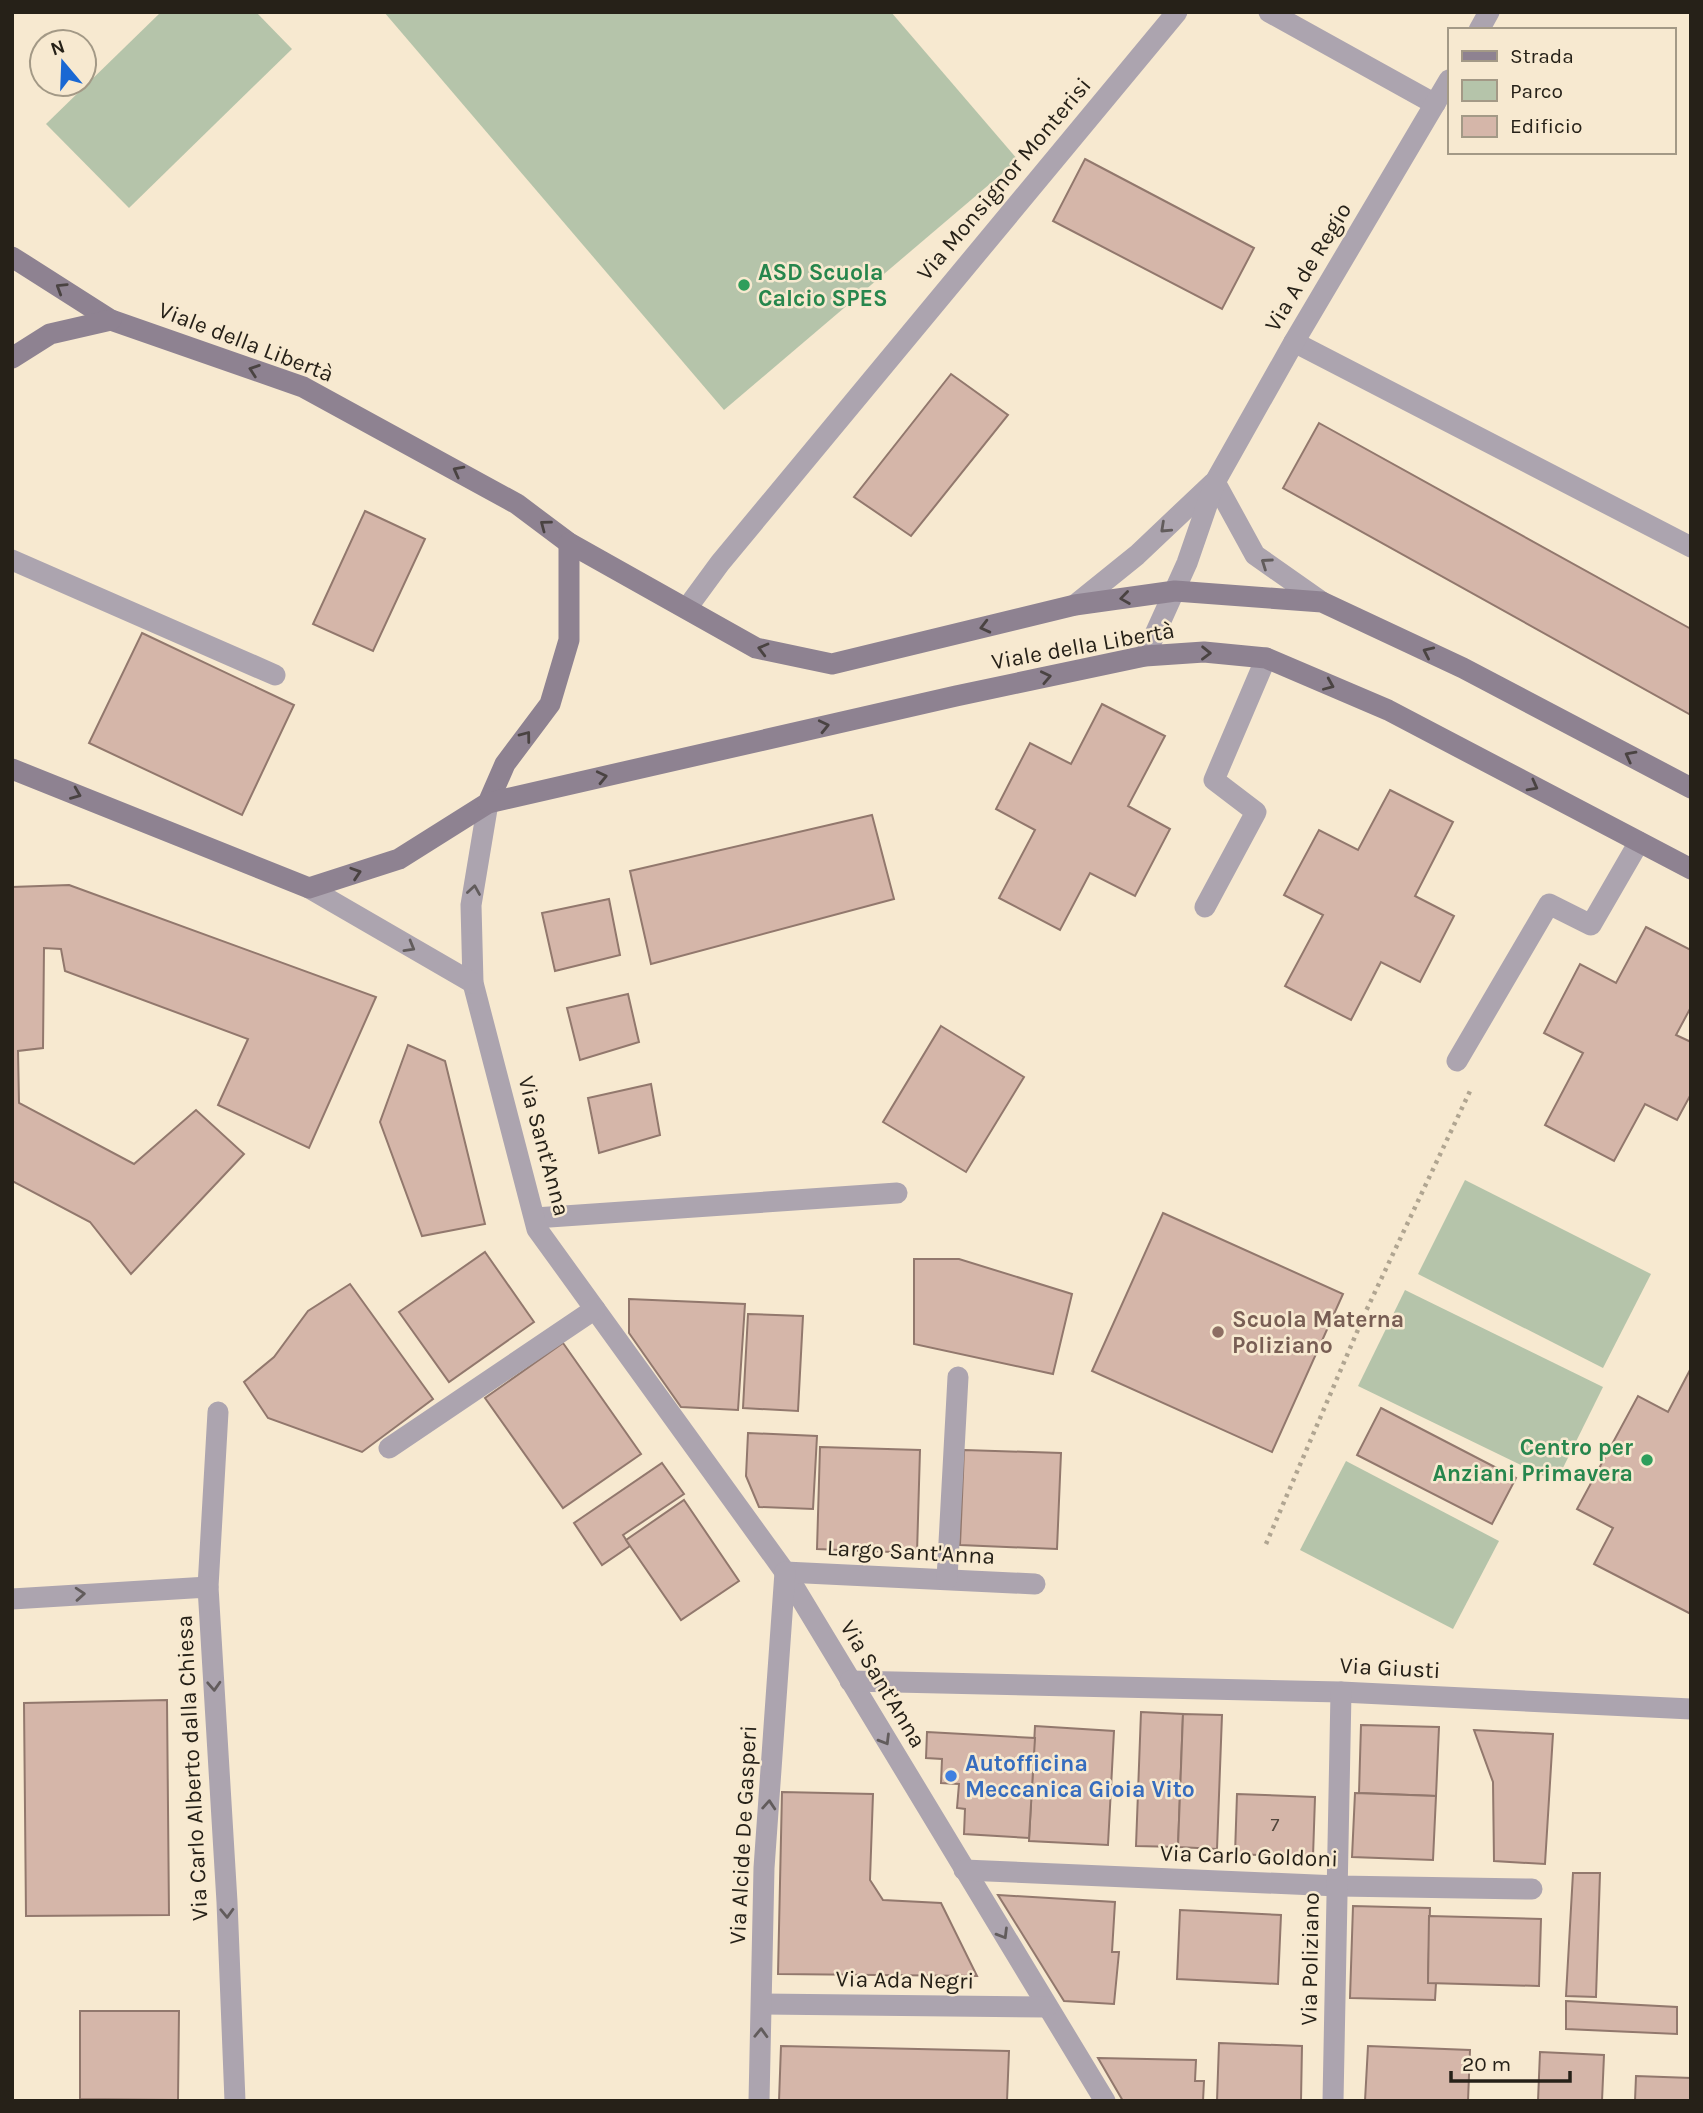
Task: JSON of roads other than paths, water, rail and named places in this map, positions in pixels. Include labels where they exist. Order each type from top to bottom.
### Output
[{"type":"street","name":"Via Monsignor Monterisi","points":[[687,608],[720,563],[1177,12]]},
{"type":"street","points":[[1269,12],[1435,104]]},
{"type":"street","points":[[1480,28],[1489,12]]},
{"type":"street","name":"Via A de Regio","points":[[1145,656],[1187,563],[1215,482],[1294,342],[1448,82]]},
{"type":"street","name":"Viale della Libertà","points":[[12,257],[111,320],[303,387],[517,504],[569,543],[756,648],[832,664],[1075,605],[1175,591],[1322,602],[1463,668],[1691,788]]},
{"type":"street","points":[[12,358],[50,334],[111,320]]},
{"type":"street","points":[[1294,342],[1691,547]]},
{"type":"street","points":[[1215,482],[1255,555],[1322,602]]},
{"type":"street","name":"Via A de Regio","points":[[1075,605],[1137,555],[1215,482]]},
{"type":"street","points":[[488,803],[505,764],[551,704],[569,640],[569,543]]},
{"type":"street","points":[[12,560],[275,675]]},
{"type":"street","name":"Viale della Libertà","points":[[309,888],[399,859],[488,803],[956,696],[1145,656],[1203,652],[1266,658],[1388,710],[1691,869]]},
{"type":"street","points":[[1205,907],[1256,812],[1214,779],[1266,658]]},
{"type":"street","points":[[12,769],[309,888],[472,983]]},
{"type":"street","name":"Via Sant'Anna","points":[[488,803],[471,905],[472,983],[537,1229],[785,1572],[1105,2101]]},
{"type":"street","points":[[1457,1061],[1549,904],[1591,925],[1639,842]]},
{"type":"street","points":[[535,1219],[897,1193]]},
{"type":"street","points":[[389,1448],[595,1308]]},
{"type":"street","points":[[947,1579],[958,1377]]},
{"type":"street","points":[[208,1587],[218,1412]]},
{"type":"street","name":"Largo Sant'Anna","points":[[785,1572],[1035,1584]]},
{"type":"street","name":"Via Alcide De Gasperi","points":[[759,2101],[764,1868],[785,1572]]},
{"type":"street","name":"Via Carlo Alberto dalla Chiesa","points":[[12,1599],[208,1587],[226,1888],[235,2101]]},
{"type":"street","name":"Via Giusti","points":[[850,1681],[1341,1692],[1691,1709]]},
{"type":"street","name":"Via Poliziano","points":[[1333,2101],[1341,1692]]},
{"type":"street","name":"Via Carlo Goldoni","points":[[964,1870],[1338,1886],[1532,1889]]},
{"type":"street","name":"Via Ada Negri","points":[[762,2004],[1047,2007]]},
{"type":"place","name":"ASD Scuola Calcio SPES","points":[[744,285]]},
{"type":"place","name":"Scuola Materna Poliziano","points":[[1218,1332]]},
{"type":"place","name":"Centro per Anziani Primavera","points":[[1647,1460]]},
{"type":"place","name":"Autofficina Meccanica Gioia Vito","points":[[951,1776]]}]
